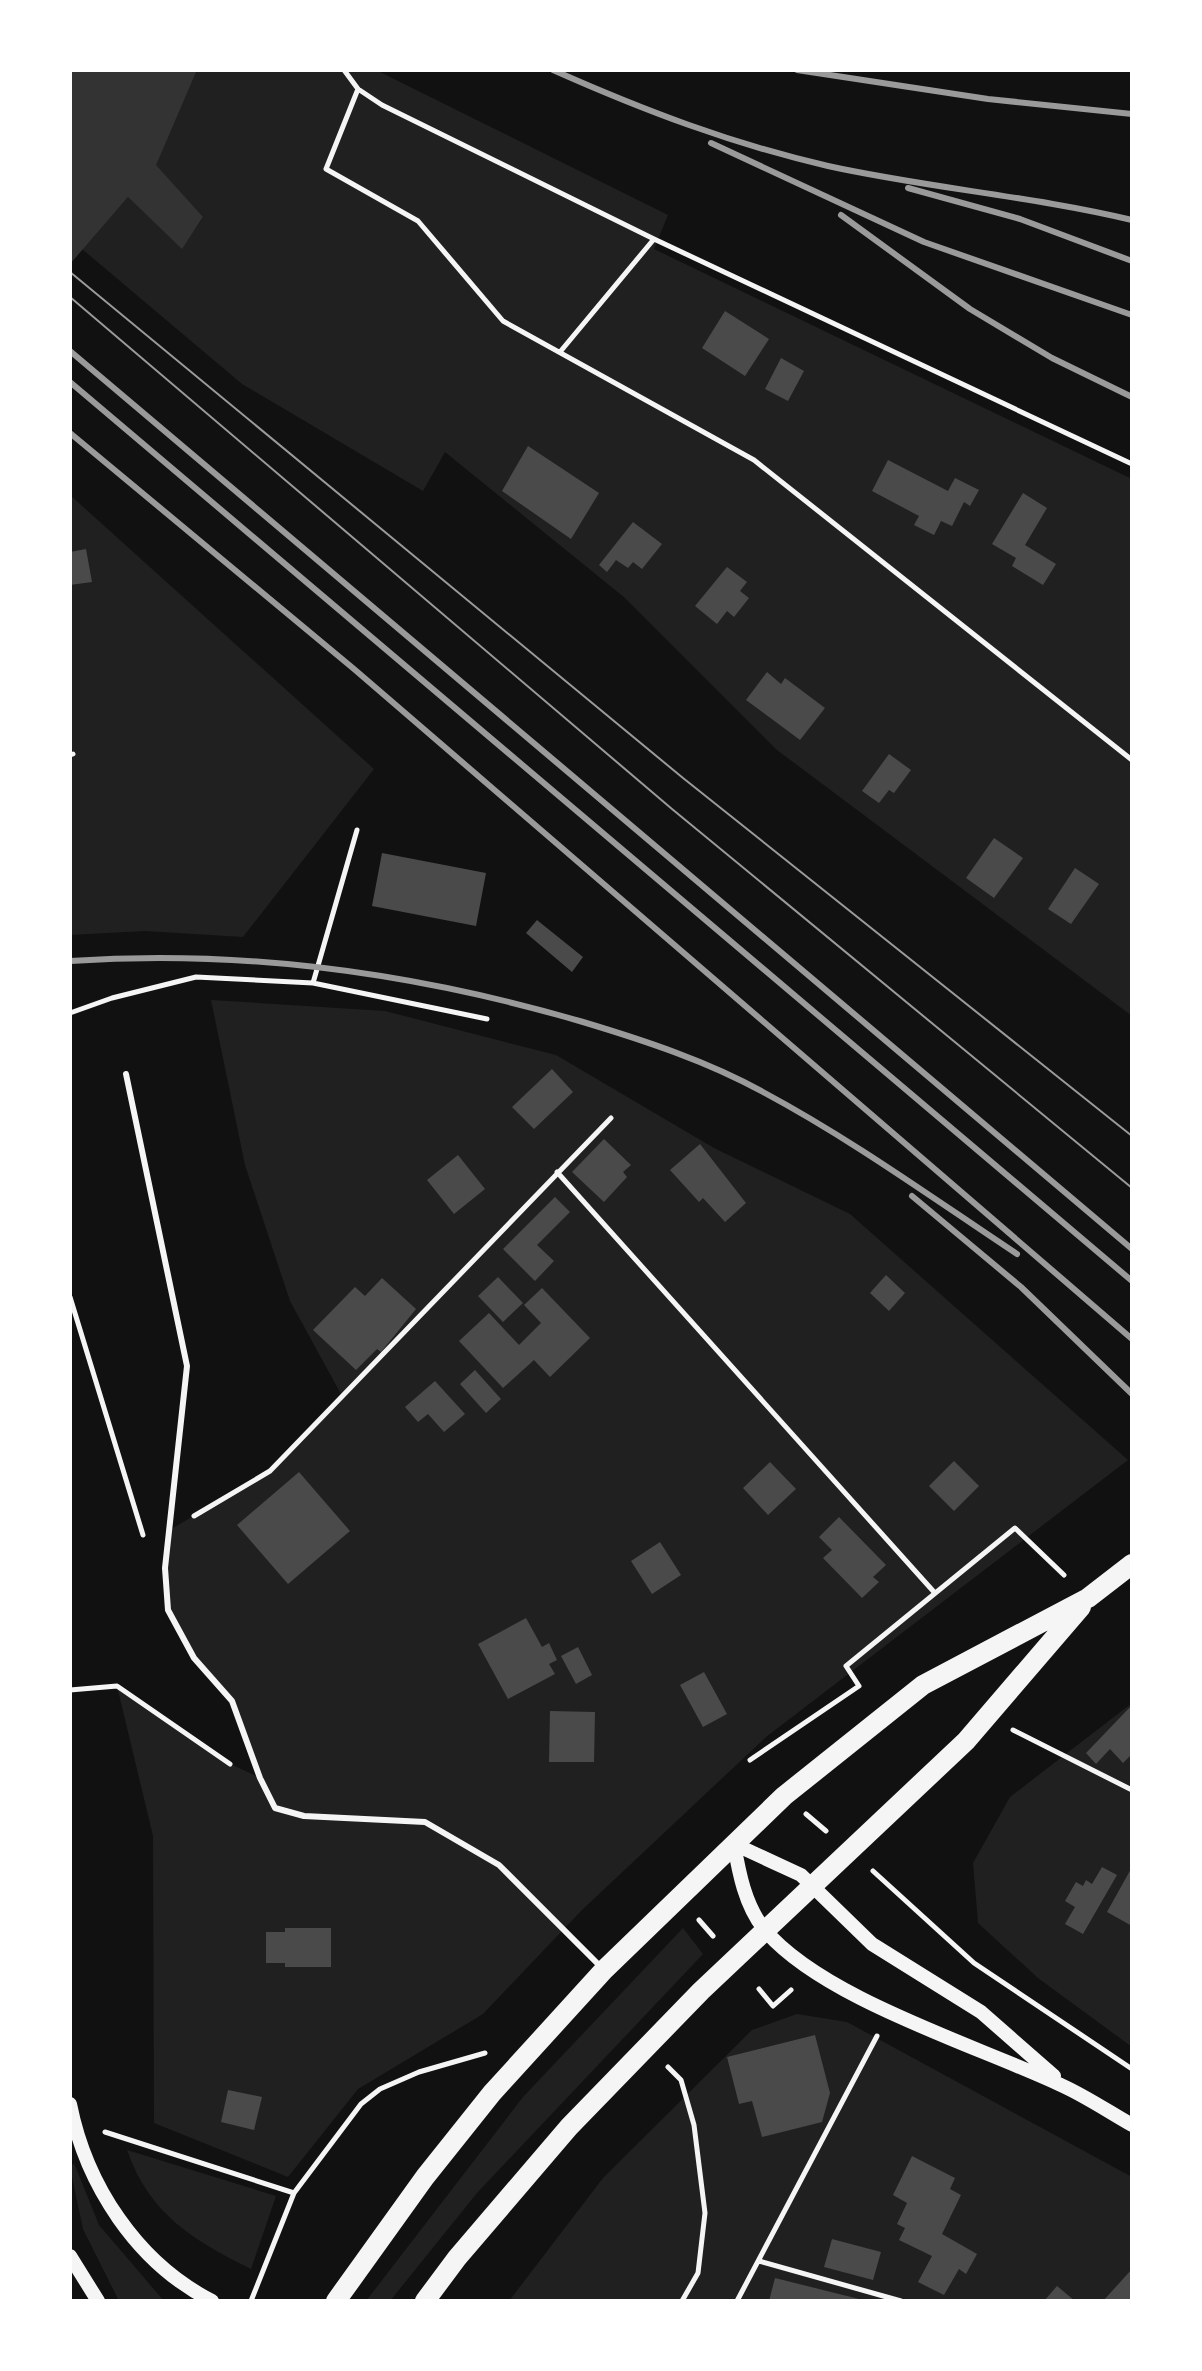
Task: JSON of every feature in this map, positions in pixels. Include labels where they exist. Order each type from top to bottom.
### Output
[{"type":"main road","points":[[336,2301],[425,2177],[483,2104],[604,1970],[784,1796],[923,1685],[1088,1598],[1132,1564]]},
{"type":"main road","points":[[425,2301],[457,2258],[559,2138],[647,2045],[812,1884],[966,1741],[1088,1598]]},
{"type":"street","points":[[734,1844],[782,1863],[812,1884],[872,1944],[981,2012],[1066,2087]]},
{"type":"street","points":[[734,1844],[745,1892],[765,1930],[812,1971],[883,2007],[1066,2087],[1132,2125]]},
{"type":"street","points":[[70,2104],[73,2121],[98,2182],[136,2244],[212,2301]]},
{"type":"street","points":[[70,2256],[98,2301]]},
{"type":"lane","points":[[126,1074],[187,1366],[165,1568],[168,1610],[194,1658],[232,1701],[260,1778],[275,1808],[304,1816],[425,1822],[499,1865],[604,1970]]},
{"type":"path","points":[[344,70],[358,89],[382,105],[654,239],[1132,464]]},
{"type":"path","points":[[358,89],[326,169],[418,221],[503,321],[754,460],[1132,760]]},
{"type":"path","points":[[560,352],[654,239]]},
{"type":"path","points":[[313,983],[357,830]]},
{"type":"path","points":[[70,1013],[112,998],[196,977],[313,983],[487,1019]]},
{"type":"path","points":[[168,1531],[270,1471],[611,1118]]},
{"type":"path","points":[[557,1172],[934,1592]]},
{"type":"path","points":[[70,1297],[147,1548],[165,1568]]},
{"type":"path","points":[[750,1760],[859,1686],[846,1666],[1015,1528],[1088,1598]]},
{"type":"path","points":[[70,1690],[117,1686],[220,1759],[260,1778]]},
{"type":"path","points":[[987,1716],[1132,1790]]},
{"type":"path","points":[[784,1796],[850,1849],[974,1963],[1132,2069]]},
{"type":"path","points":[[693,1912],[719,1943]]},
{"type":"path","points":[[759,1989],[773,2006],[797,1984]]},
{"type":"path","points":[[789,1992],[802,1997]]},
{"type":"path","points":[[737,2301],[880,2031],[867,2025]]},
{"type":"path","points":[[647,2045],[681,2080],[694,2125],[705,2213],[698,2273],[682,2301]]},
{"type":"path","points":[[251,2301],[294,2193],[361,2104],[380,2089],[419,2072],[489,2052]]},
{"type":"path","points":[[73,2121],[294,2193]]},
{"type":"path","points":[[759,2261],[901,2301]]},
{"type":"shaded area","points":[[70,70],[197,70],[156,165],[203,217],[182,249],[128,197],[70,264]]},
{"type":"shaded area","points":[[197,70],[376,70],[668,215],[654,249],[1132,479],[1132,1016],[777,750],[625,598],[445,452],[423,491],[242,384],[82,249],[128,197],[182,248],[203,218],[155,165]]},
{"type":"shaded area","points":[[70,495],[374,769],[243,937],[145,931],[70,935]]},
{"type":"shaded area","points":[[211,1000],[385,1011],[556,1055],[714,1148],[850,1214],[1128,1460],[766,1737],[581,1911],[483,2014],[358,2089],[288,2177],[154,2123],[153,1836],[117,1686],[220,1759],[258,1777],[232,1701],[194,1658],[168,1610],[165,1568],[168,1531],[270,1471],[342,1396],[290,1301],[245,1165]]},
{"type":"shaded area","points":[[1132,1703],[1132,2047],[1038,1978],[978,1923],[973,1863],[1010,1797]]},
{"type":"shaded area","points":[[683,1928],[703,1954],[477,2193],[390,2301],[366,2301],[523,2097]]},
{"type":"shaded area","points":[[797,2014],[847,2022],[1132,2177],[1132,2301],[509,2301],[603,2178],[752,2030]]},
{"type":"shaded area","points":[[127,2150],[276,2196],[251,2269],[210,2247],[176,2223],[148,2192]]},
{"type":"shaded area","points":[[74,2163],[99,2225],[164,2301],[119,2301],[83,2229],[70,2168]]},
{"type":"building","points":[[725,311],[769,339],[745,376],[702,348]]},
{"type":"building","points":[[781,358],[804,371],[788,401],[765,389]]},
{"type":"building","points":[[528,446],[599,493],[571,539],[502,491]]},
{"type":"building","points":[[888,460],[948,491],[955,478],[979,490],[970,506],[964,502],[952,526],[941,521],[934,535],[914,525],[919,516],[872,491]]},
{"type":"building","points":[[1023,493],[1047,508],[1025,545],[1056,564],[1043,585],[1012,566],[1016,558],[992,544]]},
{"type":"building","points":[[633,522],[662,544],[642,569],[633,562],[628,568],[616,560],[607,572],[599,565]]},
{"type":"building","points":[[86,549],[92,582],[70,585],[70,552]]},
{"type":"building","points":[[727,567],[747,582],[740,591],[749,598],[734,617],[727,611],[717,624],[695,606]]},
{"type":"building","points":[[767,672],[781,684],[785,678],[825,708],[800,740],[746,700]]},
{"type":"building","points":[[889,754],[911,770],[894,793],[889,790],[879,803],[862,791]]},
{"type":"building","points":[[994,838],[1023,858],[994,898],[966,878]]},
{"type":"building","points":[[382,853],[486,873],[476,926],[372,906]]},
{"type":"building","points":[[1075,868],[1099,884],[1071,924],[1048,909]]},
{"type":"building","points":[[537,920],[583,957],[572,972],[526,933]]},
{"type":"building","points":[[552,1069],[573,1092],[534,1129],[512,1107]]},
{"type":"building","points":[[604,1139],[631,1165],[623,1172],[627,1177],[604,1202],[572,1172]]},
{"type":"building","points":[[700,1144],[746,1203],[725,1222],[703,1198],[699,1202],[670,1170]]},
{"type":"building","points":[[458,1155],[485,1189],[454,1214],[427,1180]]},
{"type":"building","points":[[555,1197],[570,1212],[537,1245],[554,1261],[535,1281],[503,1249]]},
{"type":"building","points":[[886,1275],[905,1293],[889,1311],[870,1293]]},
{"type":"building","points":[[498,1277],[523,1303],[503,1322],[478,1296]]},
{"type":"building","points":[[382,1278],[416,1309],[381,1352],[377,1349],[356,1370],[313,1330],[355,1287],[365,1296]]},
{"type":"building","points":[[542,1288],[590,1338],[550,1377],[534,1360],[503,1388],[459,1341],[489,1313],[519,1345],[541,1323],[524,1305]]},
{"type":"building","points":[[475,1370],[501,1399],[486,1413],[460,1384]]},
{"type":"building","points":[[435,1381],[465,1414],[444,1432],[428,1414],[418,1422],[405,1407]]},
{"type":"building","points":[[954,1461],[979,1486],[954,1511],[929,1486]]},
{"type":"building","points":[[770,1462],[796,1489],[768,1515],[743,1488]]},
{"type":"building","points":[[299,1472],[350,1531],[288,1584],[237,1525]]},
{"type":"building","points":[[839,1517],[886,1565],[873,1577],[879,1582],[862,1598],[823,1558],[832,1550],[819,1537]]},
{"type":"building","points":[[660,1542],[681,1575],[652,1594],[631,1561]]},
{"type":"building","points":[[526,1618],[542,1647],[549,1643],[557,1660],[549,1664],[555,1674],[508,1699],[478,1644]]},
{"type":"building","points":[[578,1647],[592,1675],[576,1684],[561,1656]]},
{"type":"building","points":[[704,1672],[727,1714],[703,1727],[680,1685]]},
{"type":"building","points":[[1132,1705],[1132,1754],[1123,1763],[1110,1749],[1096,1764],[1086,1753]]},
{"type":"building","points":[[550,1711],[595,1712],[594,1762],[549,1762]]},
{"type":"building","points":[[1102,1867],[1117,1875],[1083,1934],[1065,1924],[1075,1907],[1065,1901],[1076,1882],[1083,1886],[1086,1880],[1092,1884]]},
{"type":"building","points":[[1132,1867],[1132,1926],[1107,1912]]},
{"type":"building","points":[[285,1928],[331,1928],[331,1967],[285,1967],[285,1963],[266,1963],[266,1932],[285,1932]]},
{"type":"building","points":[[815,2035],[830,2093],[822,2122],[762,2137],[752,2101],[739,2104],[727,2057]]},
{"type":"building","points":[[228,2090],[262,2097],[254,2130],[221,2122]]},
{"type":"building","points":[[912,2156],[955,2178],[950,2189],[961,2195],[942,2234],[977,2254],[966,2274],[959,2269],[944,2295],[918,2282],[932,2256],[899,2240],[905,2228],[897,2224],[907,2203],[893,2195]]},
{"type":"building","points":[[832,2239],[881,2252],[873,2280],[824,2267]]},
{"type":"building","points":[[1132,2269],[1132,2301],[1103,2301]]},
{"type":"building","points":[[775,2278],[863,2300],[863,2301],[769,2301]]},
{"type":"building","points":[[1057,2286],[1075,2301],[1044,2301]]},
{"type":"tram line","points":[[70,272],[683,778],[1132,1136]]},
{"type":"tram line","points":[[70,297],[672,809],[1132,1188]]},
{"type":"railway","points":[[553,70],[688,125],[792,157],[866,174],[1132,220]]},
{"type":"railway","points":[[797,70],[988,99],[1132,114]]},
{"type":"railway","points":[[711,143],[924,242],[1132,315]]},
{"type":"railway","points":[[908,188],[1020,219],[1132,261]]},
{"type":"railway","points":[[841,215],[970,309],[1052,358],[1132,397]]},
{"type":"railway","points":[[70,351],[1132,1249]]},
{"type":"railway","points":[[70,382],[1132,1281]]},
{"type":"railway","points":[[70,433],[354,669],[1132,1339]]},
{"type":"railway","points":[[70,961],[200,959],[329,969],[457,990],[606,1029],[697,1061],[796,1110],[1017,1254]]},
{"type":"railway","points":[[912,1196],[1021,1287],[1132,1394]]}]
